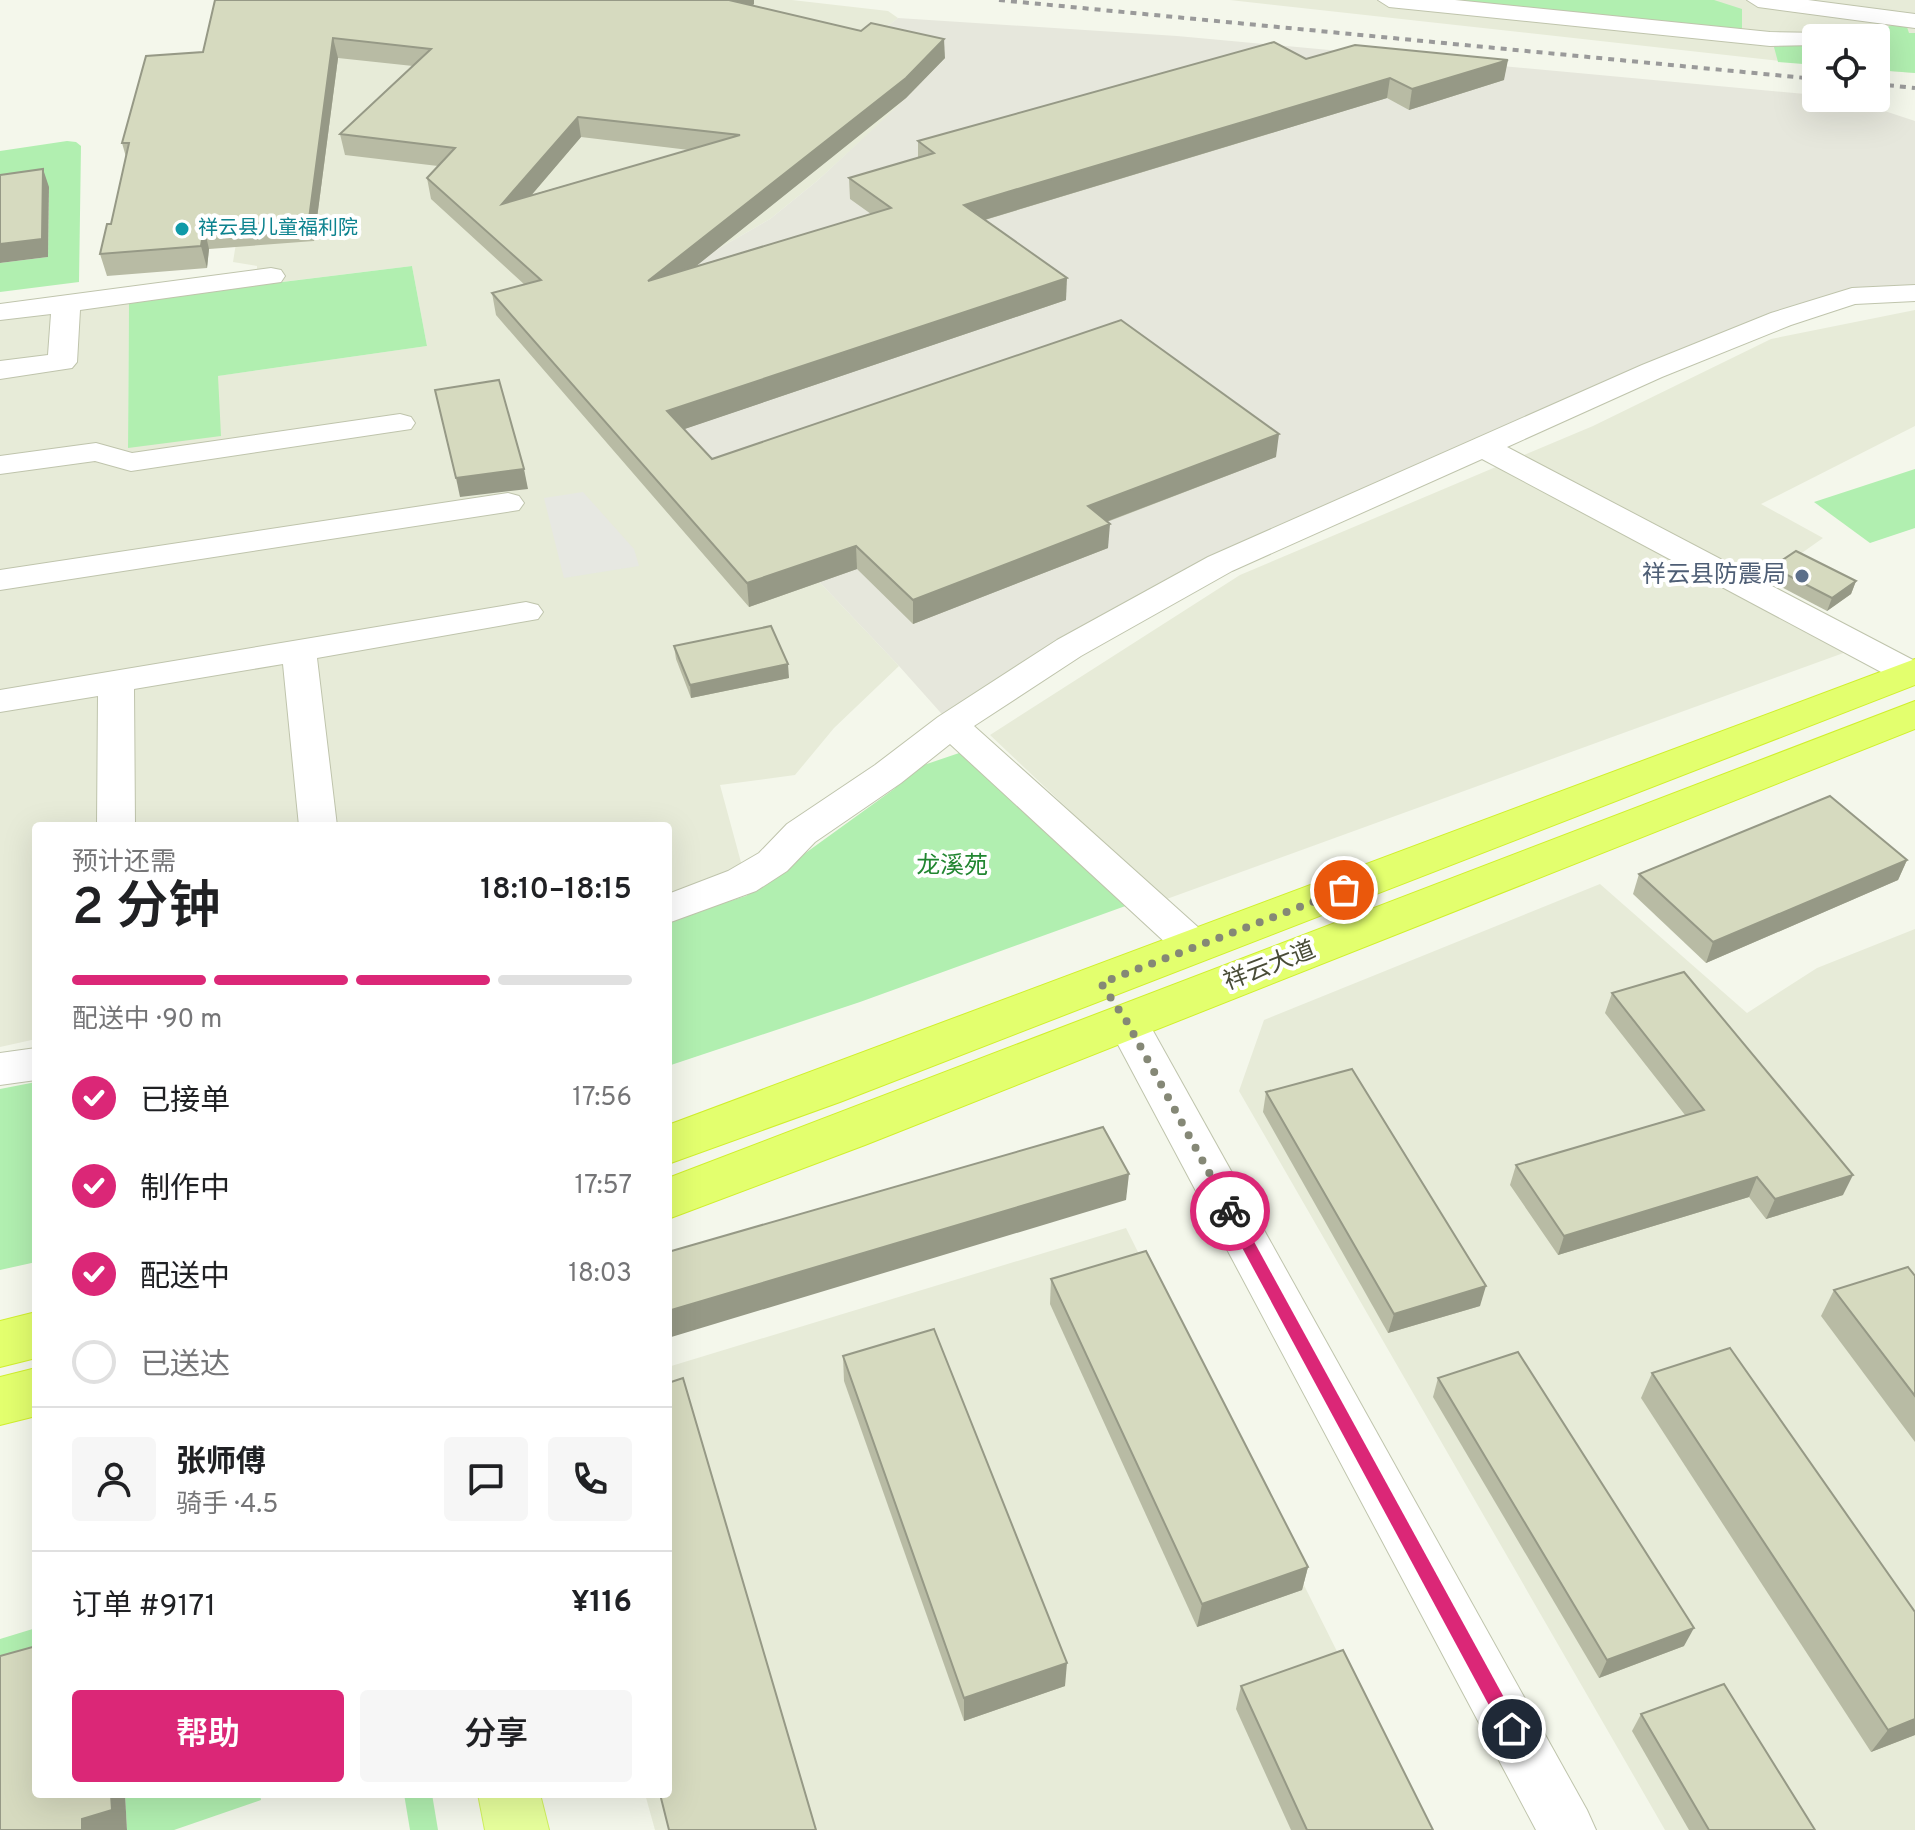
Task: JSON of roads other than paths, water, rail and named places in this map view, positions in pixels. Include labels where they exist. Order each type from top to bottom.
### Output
[{"type":"highway","name":"祥云大道","points":[[672,1144],[1114,1003],[1195,947],[1913,686]]},
{"type":"highway","name":"祥云大道","points":[[672,1197],[1114,1003],[1913,686]]},
{"type":"highway","points":[[0,1344],[32,1336]]},
{"type":"highway","points":[[0,1401],[32,1393]]},
{"type":"main road","points":[[510,1798],[517,1830]]},
{"type":"street","points":[[1389,0],[1770,39],[1802,38]]},
{"type":"street","points":[[1770,39],[1768,2],[1915,21]]},
{"type":"street","points":[[1874,24],[1891,19]]},
{"type":"street","points":[[0,312],[271,276]]},
{"type":"street","points":[[672,908],[720,891],[773,862],[801,833],[888,774],[951,725],[1069,648],[1220,564],[1652,371],[1781,319],[1852,296],[1915,293]]},
{"type":"street","points":[[0,370],[62,362],[66,304]]},
{"type":"street","points":[[0,465],[96,452],[131,462],[400,423]]},
{"type":"street","points":[[1483,447],[1913,686]]},
{"type":"street","points":[[0,580],[508,503]]},
{"type":"street","points":[[0,701],[526,612]]},
{"type":"street","points":[[299,651],[318,822]]},
{"type":"street","points":[[116,681],[116,822]]},
{"type":"street","points":[[951,725],[1195,947]]},
{"type":"street","points":[[1114,1003],[1567,1830]]},
{"type":"street","points":[[0,1069],[32,1065]]},
{"type":"railway","points":[[999,0],[1802,78]]},
{"type":"railway","points":[[1890,85],[1915,88]]},
{"type":"place","name":"祥云县儿童福利院","points":[[182,229]]},
{"type":"place","name":"祥云县防震局","points":[[1802,576]]},
{"type":"park label","name":"龙溪苑","points":[[952,867]]}]
